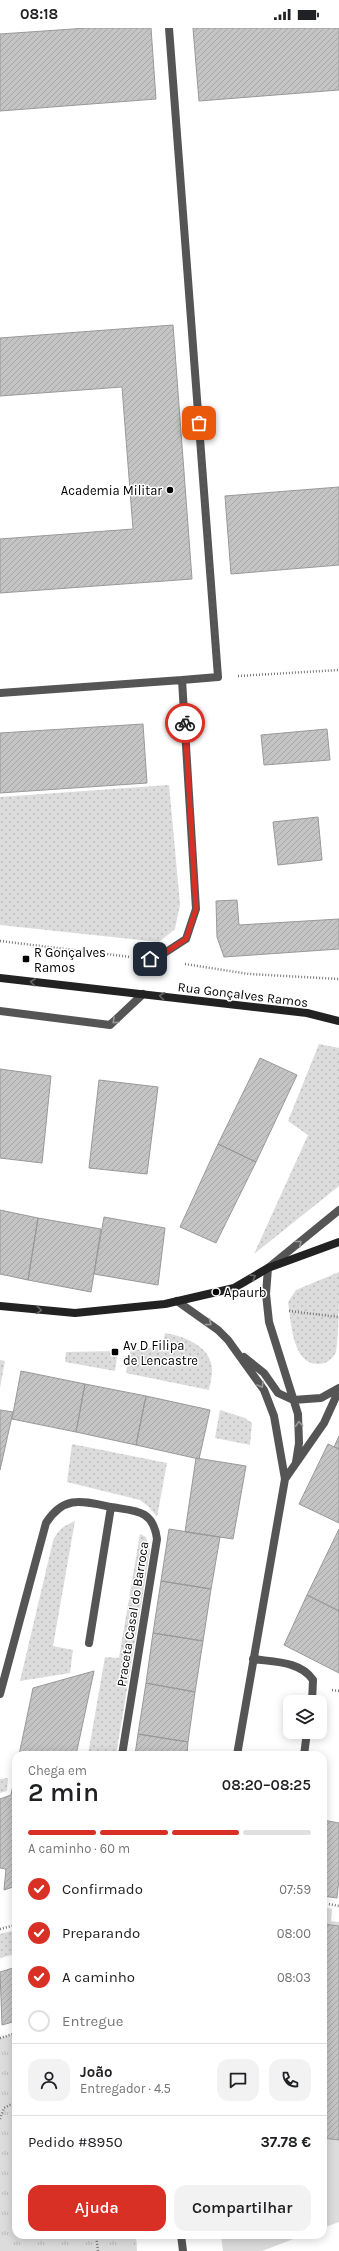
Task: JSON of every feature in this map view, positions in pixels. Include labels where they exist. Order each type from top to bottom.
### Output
[{"type":"main road","name":"Rua Gonçalves Ramos","points":[[0,978],[307,1014],[339,1021]]},
{"type":"main road","points":[[0,1306],[75,1313],[112,1311],[177,1301],[234,1288],[268,1268],[339,1242]]},
{"type":"street","points":[[0,693],[218,676],[169,28]]},
{"type":"street","points":[[150,959],[166,952],[186,939],[196,909],[182,680]]},
{"type":"street","points":[[0,1011],[110,1025],[143,994]]},
{"type":"street","points":[[296,1462],[299,1429],[298,1414],[266,1308],[268,1268],[339,1210]]},
{"type":"street","points":[[177,1301],[218,1330],[239,1353],[264,1390],[270,1404],[285,1479],[238,1751]]},
{"type":"street","points":[[239,1353],[264,1373],[278,1393],[293,1400],[321,1398],[339,1389]]},
{"type":"street","points":[[285,1479],[324,1423],[339,1389]]},
{"type":"street","name":"Praceta Casal do Barroca","points":[[0,1694],[46,1523],[53,1512],[63,1505],[74,1502],[142,1513],[151,1519],[155,1528],[157,1539],[123,1751]]},
{"type":"street","points":[[89,1643],[111,1507]]},
{"type":"street","points":[[253,1659],[295,1666],[303,1670],[313,1680],[312,1695]]},
{"type":"street","points":[[305,1751],[306,1739]]},
{"type":"street","points":[[182,2239],[183,2251]]},
{"type":"path","points":[[218,676],[339,670]]},
{"type":"path","points":[[266,1308],[339,1318]]},
{"type":"path","points":[[327,1904],[339,1906]]},
{"type":"path","points":[[0,1930],[12,1926]]},
{"type":"path","points":[[0,2038],[12,2034]]},
{"type":"path","points":[[0,2109],[12,2104]]},
{"type":"path","points":[[0,2119],[4,2108]]},
{"type":"path","points":[[96,2239],[98,2251]]},
{"type":"green space","points":[[169,785],[180,904],[175,929],[159,942],[0,925],[0,797]]},
{"type":"green space","points":[[319,1044],[339,1048],[339,1186],[254,1254],[308,1135],[288,1121]]},
{"type":"green space","points":[[339,1272],[336,1352],[325,1363],[310,1363],[303,1358],[294,1340],[288,1302],[296,1290]]},
{"type":"green space","points":[[165,1333],[180,1337],[196,1344],[208,1355],[212,1371],[209,1390],[126,1373],[130,1351],[162,1346]]},
{"type":"green space","points":[[118,1351],[115,1371],[65,1362],[66,1352]]},
{"type":"green space","points":[[0,1360],[5,1361],[0,1388]]},
{"type":"green space","points":[[220,1410],[245,1418],[252,1423],[250,1445],[215,1438]]},
{"type":"green space","points":[[72,1444],[167,1463],[157,1517],[149,1507],[140,1500],[67,1482]]},
{"type":"green space","points":[[75,1521],[53,1646],[73,1650],[70,1673],[20,1681],[53,1541],[61,1529]]},
{"type":"green space","points":[[140,1534],[146,1537],[150,1551],[117,1751],[89,1751],[105,1657],[119,1658]]},
{"type":"green space","points":[[8,1778],[7,1791],[0,1793],[0,1779]]},
{"type":"green space","points":[[327,1908],[332,1909],[331,1921],[339,1922],[339,2222],[327,2226]]},
{"type":"green space","points":[[12,1931],[12,1955],[0,1958],[0,1934]]},
{"type":"green space","points":[[12,2034],[12,2239],[136,2239],[137,2251],[0,2251],[0,2038]]},
{"type":"green space","points":[[222,2239],[294,2239],[262,2251],[223,2251]]},
{"type":"building","points":[[87,28],[151,28],[156,99],[0,111],[0,34]]},
{"type":"building","points":[[193,28],[339,28],[339,90],[199,101]]},
{"type":"building","points":[[173,325],[192,579],[0,593],[0,539],[133,529],[122,387],[0,396],[0,338]]},
{"type":"building","points":[[339,487],[339,565],[231,574],[225,496]]},
{"type":"building","points":[[143,724],[147,783],[0,793],[0,733]]},
{"type":"building","points":[[327,729],[330,760],[264,765],[261,735]]},
{"type":"building","points":[[318,817],[322,860],[278,865],[273,822]]},
{"type":"building","points":[[237,900],[239,925],[339,919],[339,949],[224,957],[217,937],[216,901]]},
{"type":"building","points":[[260,1058],[297,1075],[256,1162],[218,1144]]},
{"type":"building","points":[[0,1069],[51,1076],[42,1163],[0,1158]]},
{"type":"building","points":[[99,1080],[158,1087],[147,1174],[89,1168]]},
{"type":"building","points":[[218,1144],[256,1162],[216,1243],[180,1227]]},
{"type":"building","points":[[0,1210],[38,1218],[28,1280],[0,1274]]},
{"type":"building","points":[[104,1217],[165,1228],[158,1285],[94,1274]]},
{"type":"building","points":[[38,1218],[101,1229],[91,1292],[28,1280]]},
{"type":"building","points":[[21,1371],[85,1384],[76,1432],[12,1419]]},
{"type":"building","points":[[85,1384],[146,1396],[136,1445],[76,1432]]},
{"type":"building","points":[[146,1396],[210,1410],[199,1459],[136,1445]]},
{"type":"building","points":[[0,1410],[13,1412],[0,1470]]},
{"type":"building","points":[[339,1436],[339,1449],[334,1447]]},
{"type":"building","points":[[328,1444],[339,1449],[339,1523],[299,1504]]},
{"type":"building","points":[[196,1458],[246,1466],[233,1539],[185,1532]]},
{"type":"building","points":[[169,1529],[220,1537],[211,1589],[161,1581]]},
{"type":"building","points":[[339,1529],[339,1611],[307,1595]]},
{"type":"building","points":[[161,1581],[211,1589],[203,1641],[153,1633]]},
{"type":"building","points":[[307,1595],[339,1611],[339,1673],[284,1645]]},
{"type":"building","points":[[153,1633],[203,1641],[195,1692],[146,1683]]},
{"type":"building","points":[[94,1671],[77,1751],[20,1751],[33,1688]]},
{"type":"building","points":[[146,1683],[195,1692],[188,1742],[138,1734]]},
{"type":"building","points":[[138,1734],[188,1742],[187,1751],[136,1751]]},
{"type":"building","points":[[12,1790],[12,1887],[4,1890],[6,1869],[0,1868],[0,1799],[11,1795]]},
{"type":"building","points":[[327,1821],[339,1823],[339,1879],[337,1898],[327,1897]]},
{"type":"building","points":[[327,1924],[339,1926],[339,2140],[327,2138]]},
{"type":"building","points":[[12,1968],[12,2022],[2,2025],[0,1972]]},
{"type":"way so far","points":[[185,723],[182,680],[218,676],[199,423]]},
{"type":"place","name":"Academia Militar","points":[[170,490]]},
{"type":"place","name":"R Gonçalves Ramos","points":[[26,959]]},
{"type":"place","name":"Apaurb","points":[[216,1292]]},
{"type":"place","name":"Av D Filipa de Lencastre","points":[[115,1352]]},
{"type":"route","points":[[150,959],[166,952],[186,939],[196,909],[185,723]]}]
